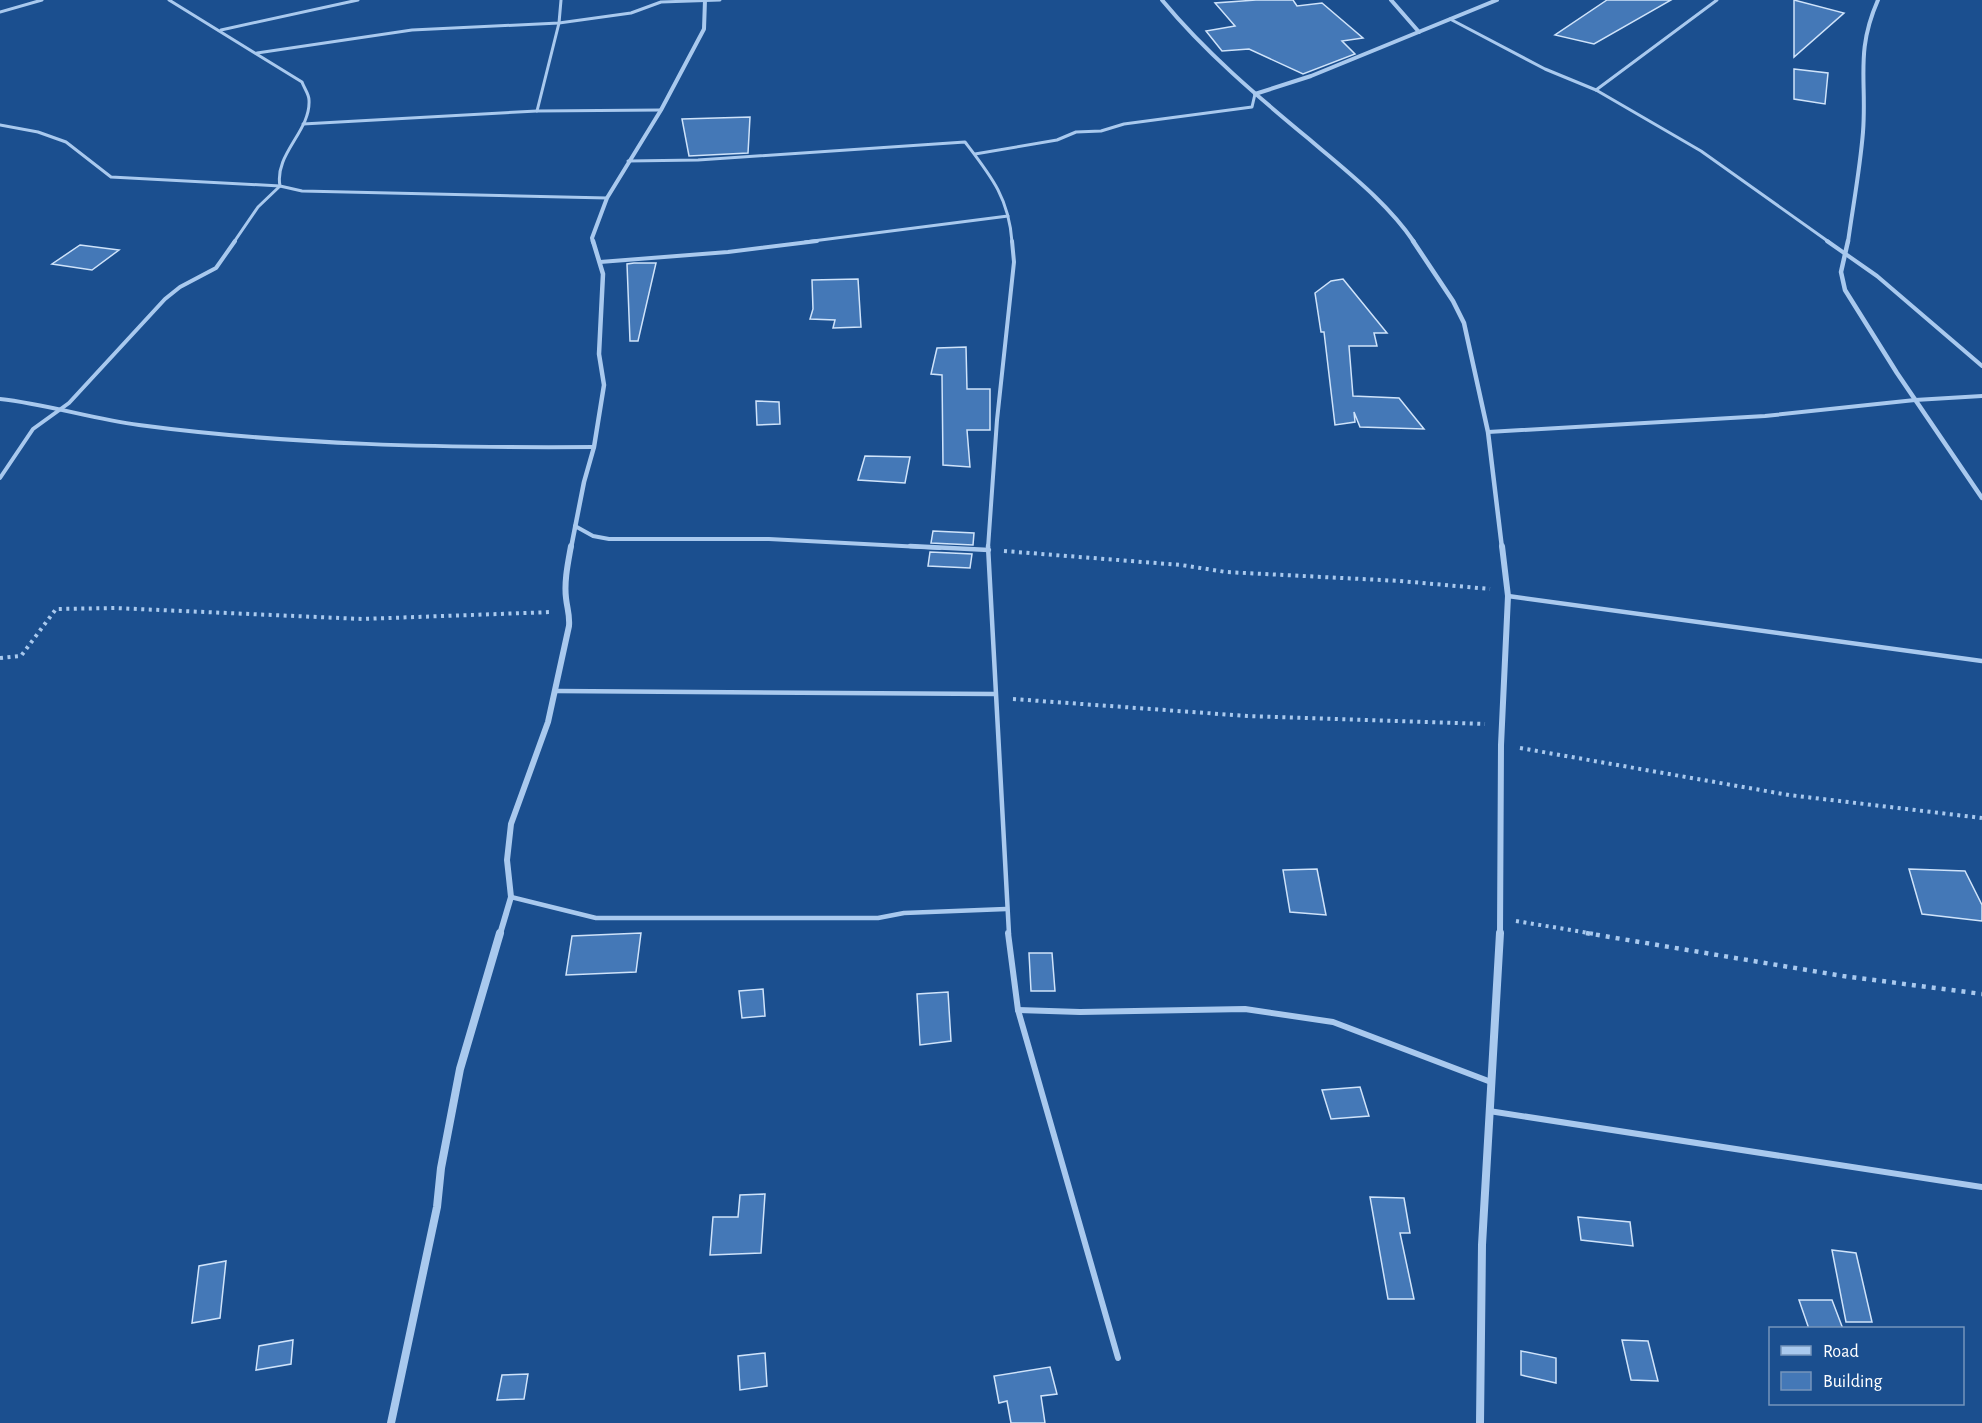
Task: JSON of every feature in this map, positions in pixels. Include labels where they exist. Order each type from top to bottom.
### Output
[{"type":"street","points":[[1162,0],[1181,23],[1255,94],[1361,183],[1401,223],[1453,301],[1464,323],[1488,432],[1507,593],[1501,745],[1501,918],[1482,1245],[1480,1423]]},
{"type":"street","points":[[1390,0],[1419,32]]},
{"type":"street","points":[[1255,94],[1311,76],[1497,0]]},
{"type":"street","points":[[1878,0],[1868,23],[1864,44],[1863,131],[1846,253],[1841,272],[1845,290],[1915,400],[1982,498]]},
{"type":"street","points":[[391,1423],[437,1207],[441,1168],[460,1069],[510,897],[507,860],[512,824],[539,750],[557,691],[570,611],[566,599],[567,568],[584,482],[594,447],[603,385],[599,354],[603,274],[592,238],[607,198],[661,110],[704,29],[705,1]]},
{"type":"lane","points":[[0,12],[42,0]]},
{"type":"lane","points":[[169,0],[302,82],[309,101],[303,124],[279,173],[280,186]]},
{"type":"lane","points":[[221,30],[358,0]]},
{"type":"lane","points":[[537,111],[559,23],[561,0]]},
{"type":"lane","points":[[257,53],[412,30],[559,23],[590,16],[631,13],[661,2],[720,0]]},
{"type":"lane","points":[[1596,90],[1717,0]]},
{"type":"lane","points":[[1450,19],[1545,69],[1596,90],[1701,152],[1846,253],[1898,293],[1982,366]]},
{"type":"lane","points":[[975,154],[1057,140],[1076,132],[1101,131],[1124,124],[1252,107],[1255,94]]},
{"type":"lane","points":[[303,124],[537,111],[661,110]]},
{"type":"lane","points":[[0,125],[50,135],[74,147],[98,170],[111,177],[280,186],[302,191],[607,198]]},
{"type":"lane","points":[[628,161],[698,160],[965,142],[1000,190],[1008,216],[1014,262],[997,420],[989,550],[1006,909],[1018,1010],[1118,1358]]},
{"type":"lane","points":[[0,478],[33,429],[69,403],[165,299],[180,287],[216,268],[258,207],[280,186]]},
{"type":"lane","points":[[600,262],[729,252],[1008,216]]},
{"type":"lane","points":[[1488,432],[1765,416],[1915,400],[1982,396]]},
{"type":"lane","points":[[0,399],[60,408],[136,424],[270,438],[387,445],[594,447]]},
{"type":"lane","points":[[575,526],[593,536],[609,539],[769,539],[989,550]]},
{"type":"lane","points":[[1507,593],[1982,661]]},
{"type":"lane","points":[[557,691],[996,694]]},
{"type":"lane","points":[[510,897],[596,918],[878,918],[904,913],[1006,909]]},
{"type":"lane","points":[[1018,1010],[1091,1012],[1245,1009],[1333,1022],[1491,1082]]},
{"type":"lane","points":[[1489,1111],[1982,1187]]},
{"type":"path","points":[[989,550],[1181,565],[1226,572],[1400,581],[1507,593]]},
{"type":"path","points":[[0,658],[21,656],[56,609],[115,608],[362,619],[570,611]]},
{"type":"path","points":[[996,694],[1008,699],[1247,716],[1502,725]]},
{"type":"path","points":[[1501,745],[1789,795],[1982,818]]},
{"type":"path","points":[[1501,918],[1843,976],[1982,994]]},
{"type":"building","points":[[1293,0],[1297,6],[1322,3],[1363,38],[1342,41],[1355,54],[1303,74],[1249,49],[1222,51],[1206,31],[1235,26],[1215,3]]},
{"type":"building","points":[[1607,0],[1671,0],[1594,44],[1555,35]]},
{"type":"building","points":[[1794,0],[1844,13],[1794,57]]},
{"type":"building","points":[[1794,69],[1828,73],[1825,104],[1794,99]]},
{"type":"building","points":[[750,117],[748,153],[689,156],[682,119]]},
{"type":"building","points":[[80,245],[119,250],[92,270],[52,264]]},
{"type":"building","points":[[656,263],[638,341],[630,341],[627,264]]},
{"type":"building","points":[[858,279],[861,327],[833,328],[835,320],[810,319],[813,309],[812,280]]},
{"type":"building","points":[[1343,279],[1387,333],[1374,333],[1377,346],[1349,346],[1353,396],[1399,398],[1424,429],[1360,427],[1354,412],[1355,422],[1335,425],[1324,332],[1321,332],[1315,293],[1331,281]]},
{"type":"building","points":[[966,347],[967,389],[990,389],[990,430],[967,430],[970,467],[943,465],[942,375],[931,374],[937,348]]},
{"type":"building","points":[[756,401],[779,402],[780,424],[757,425]]},
{"type":"building","points":[[865,456],[910,457],[905,483],[858,480]]},
{"type":"building","points":[[933,531],[974,533],[973,545],[931,543]]},
{"type":"building","points":[[930,552],[972,554],[970,568],[928,566]]},
{"type":"building","points":[[1317,869],[1326,915],[1290,912],[1283,870]]},
{"type":"building","points":[[1909,869],[1965,871],[1982,905],[1982,921],[1922,914]]},
{"type":"building","points":[[641,933],[636,972],[566,975],[572,936]]},
{"type":"building","points":[[1029,953],[1052,953],[1055,991],[1031,991]]},
{"type":"building","points":[[763,989],[765,1016],[742,1018],[739,991]]},
{"type":"building","points":[[948,992],[951,1041],[920,1045],[917,994]]},
{"type":"building","points":[[1360,1087],[1369,1116],[1331,1119],[1322,1090]]},
{"type":"building","points":[[765,1194],[761,1253],[710,1255],[713,1217],[738,1217],[740,1195]]},
{"type":"building","points":[[1370,1197],[1404,1198],[1410,1233],[1400,1233],[1414,1299],[1388,1299]]},
{"type":"building","points":[[1578,1217],[1630,1222],[1633,1246],[1581,1240]]},
{"type":"building","points":[[1832,1250],[1856,1253],[1872,1322],[1846,1322]]},
{"type":"building","points":[[226,1261],[220,1318],[192,1323],[199,1266]]},
{"type":"building","points":[[1799,1300],[1832,1300],[1842,1327],[1808,1327]]},
{"type":"building","points":[[293,1340],[291,1364],[256,1370],[259,1346]]},
{"type":"building","points":[[1622,1340],[1648,1341],[1658,1381],[1631,1380]]},
{"type":"building","points":[[1521,1351],[1556,1358],[1556,1383],[1521,1375]]},
{"type":"building","points":[[765,1353],[767,1386],[740,1390],[738,1356]]},
{"type":"building","points":[[1050,1367],[1057,1394],[1041,1396],[1045,1423],[1011,1423],[1007,1401],[999,1403],[994,1376]]},
{"type":"building","points":[[528,1374],[524,1399],[497,1400],[502,1375]]}]
